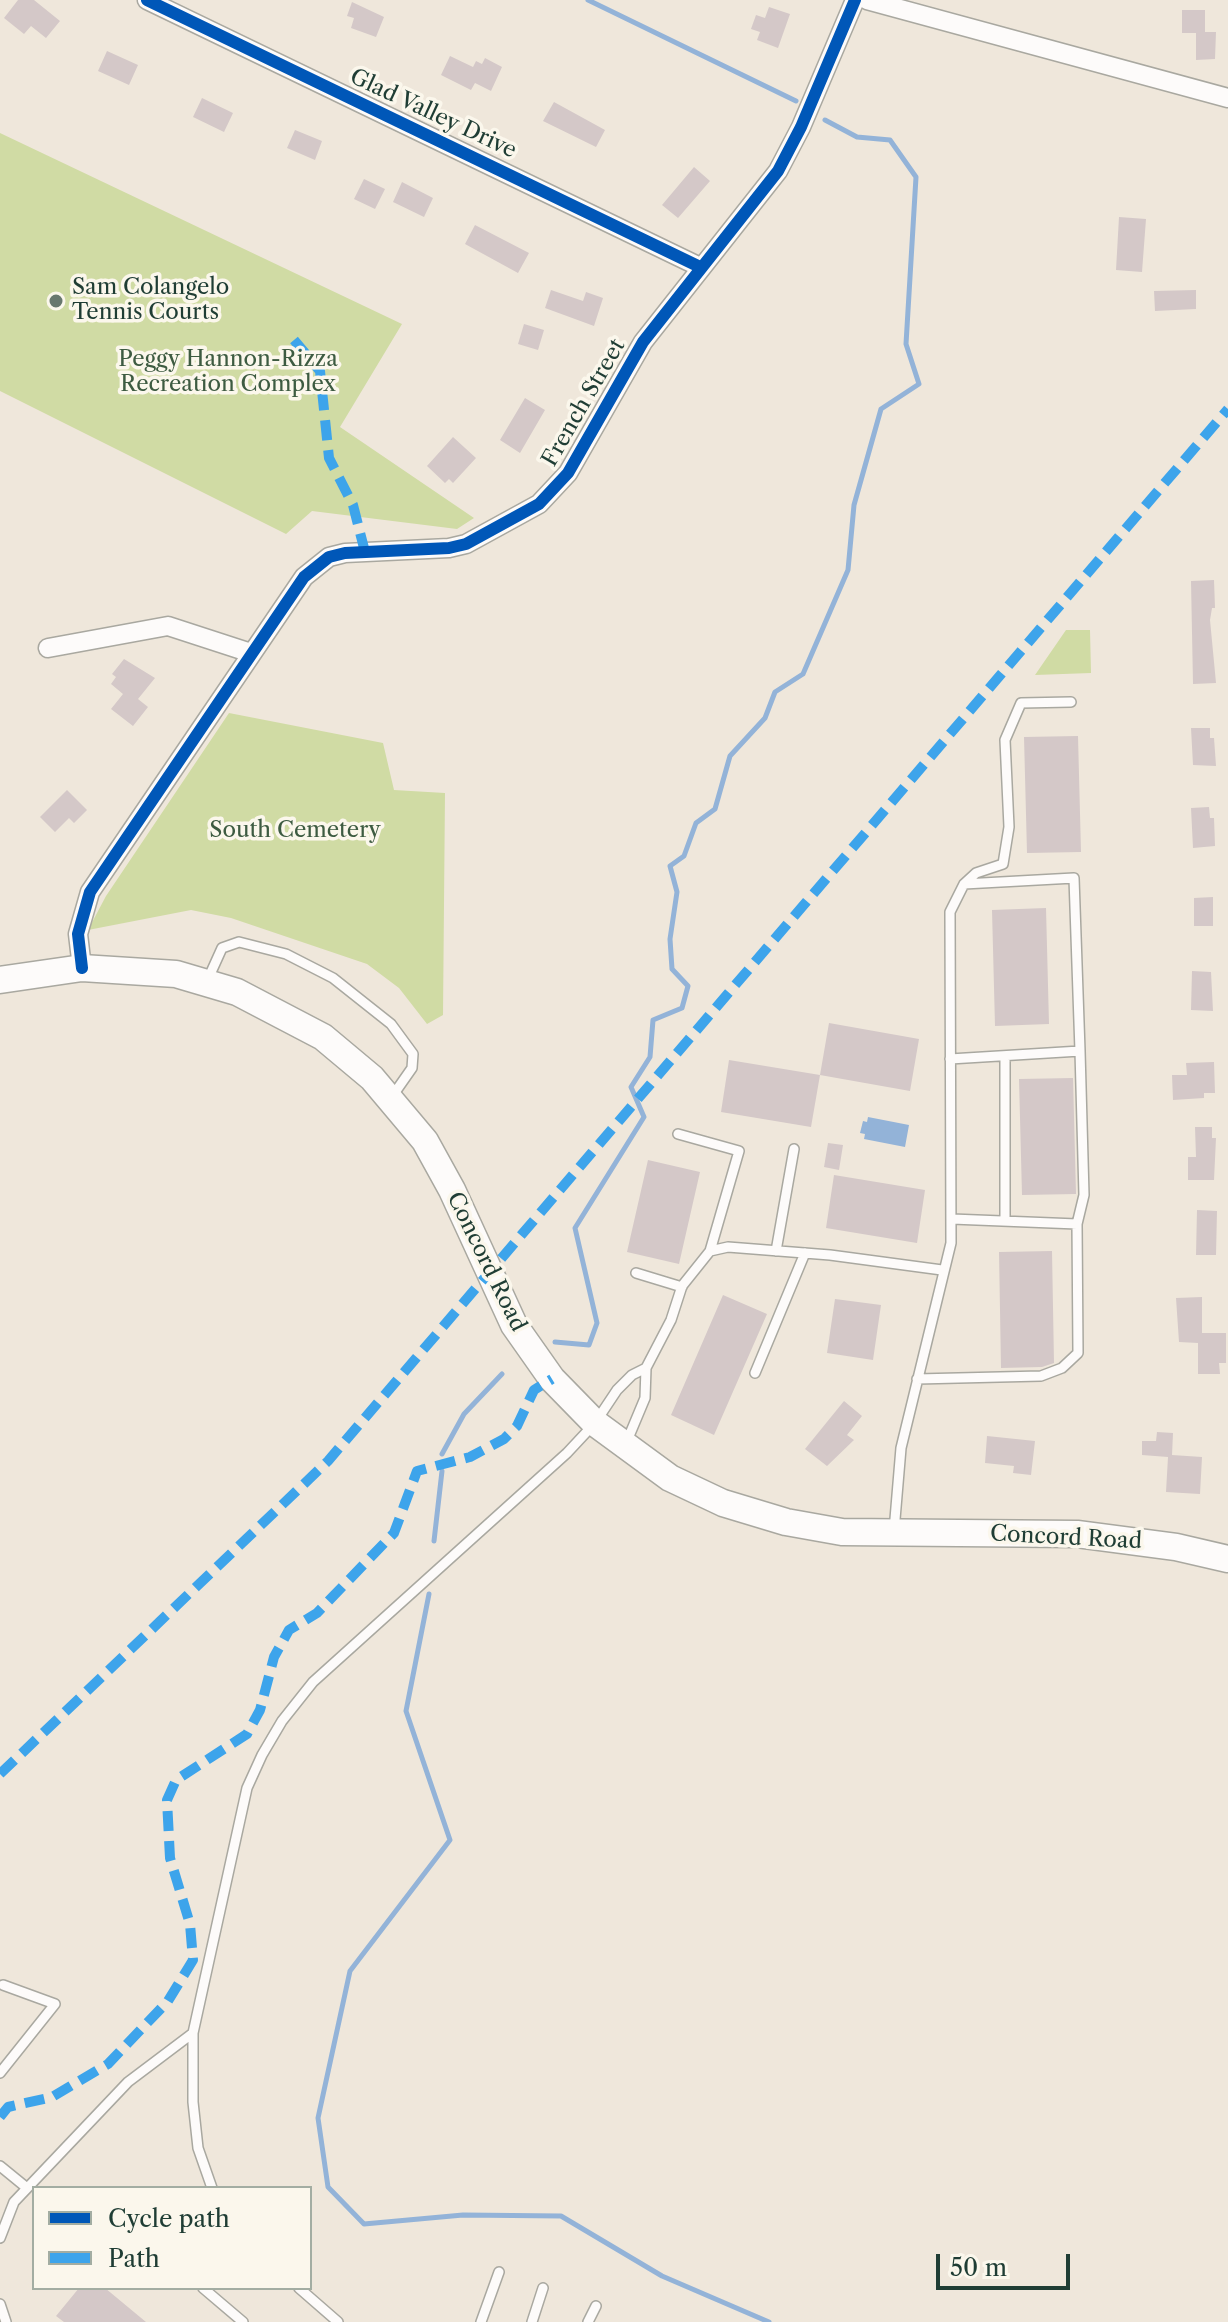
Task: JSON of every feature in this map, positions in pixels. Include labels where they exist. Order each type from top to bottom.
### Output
[{"type":"main road","name":"Concord Road","points":[[0,980],[82,968],[144,970],[206,982],[267,1005],[310,1029],[349,1058],[391,1098],[439,1165],[514,1325],[552,1379],[595,1423],[624,1447],[670,1478],[723,1503],[786,1522],[842,1532],[1077,1534],[1154,1543],[1228,1559]]},
{"type":"street","name":"Glad Valley Drive","points":[[147,0],[700,267]]},
{"type":"street","name":"French Street","points":[[82,968],[78,934],[90,892],[304,577],[329,557],[449,548],[484,537],[539,504],[568,473],[643,342],[778,171],[801,127],[855,0]]},
{"type":"street","points":[[867,0],[1228,98]]},
{"type":"street","points":[[48,648],[168,626],[251,653]]},
{"type":"lane","points":[[894,1533],[901,1448],[951,1243],[950,912],[964,884],[976,873],[1003,864],[1009,827],[1005,740],[1021,703],[1071,702]]},
{"type":"lane","points":[[917,1379],[1041,1376],[1062,1368],[1078,1353],[1077,1224],[1084,1195],[1074,878],[964,884]]},
{"type":"lane","points":[[206,982],[222,948],[239,942],[286,954],[333,978],[391,1024],[413,1054],[412,1068],[391,1098]]},
{"type":"lane","points":[[950,1059],[1080,1051]]},
{"type":"lane","points":[[1005,1056],[1005,1221]]},
{"type":"lane","points":[[624,1447],[645,1398],[646,1368],[671,1320],[682,1287],[710,1251],[739,1151],[678,1134]]},
{"type":"lane","points":[[776,1251],[794,1149]]},
{"type":"lane","points":[[952,1219],[1077,1224]]},
{"type":"lane","points":[[710,1251],[728,1247],[805,1253],[942,1270]]},
{"type":"lane","points":[[755,1373],[805,1253]]},
{"type":"lane","points":[[636,1273],[682,1287]]},
{"type":"lane","points":[[211,2186],[198,2148],[193,2102],[193,2033],[247,1788],[282,1721],[313,1682],[567,1453],[595,1423],[617,1390],[632,1375],[646,1368]]},
{"type":"lane","points":[[0,2073],[55,2004],[1,1986]]},
{"type":"lane","points":[[0,2238],[14,2202],[27,2188],[128,2082],[193,2033]]},
{"type":"lane","points":[[0,2166],[27,2188]]},
{"type":"lane","points":[[481,2322],[499,2272]]},
{"type":"lane","points":[[532,2322],[543,2288]]},
{"type":"lane","points":[[205,2290],[243,2322]]},
{"type":"lane","points":[[301,2290],[338,2322]]},
{"type":"lane","points":[[0,2304],[6,2322]]},
{"type":"lane","points":[[588,2322],[596,2306]]},
{"type":"green space","name":"Peggy Hannon-Rizza Recreation Complex","points":[[0,133],[402,324],[340,427],[474,518],[457,529],[312,511],[286,534],[0,391]]},
{"type":"green space","points":[[1066,630],[1090,630],[1091,673],[1035,675]]},
{"type":"green space","name":"South Cemetery","points":[[229,713],[383,743],[394,790],[445,793],[443,1015],[427,1024],[399,988],[367,964],[231,918],[191,910],[88,930],[106,896]]},
{"type":"water","points":[[868,1117],[909,1125],[905,1147],[864,1139],[865,1134],[860,1133],[863,1121],[867,1122]]},
{"type":"building","points":[[18,0],[34,0],[60,21],[46,38],[31,26],[24,34],[4,18]]},
{"type":"building","points":[[352,2],[384,17],[376,37],[351,28],[354,18],[347,16]]},
{"type":"building","points":[[769,7],[790,14],[778,48],[757,40],[760,32],[751,29],[756,15],[765,18]]},
{"type":"building","points":[[1182,10],[1205,10],[1205,32],[1216,32],[1215,59],[1196,60],[1196,33],[1182,33]]},
{"type":"building","points":[[107,51],[138,65],[129,85],[98,71]]},
{"type":"building","points":[[450,56],[473,67],[476,61],[482,64],[485,58],[502,67],[491,91],[475,83],[471,90],[441,75]]},
{"type":"building","points":[[202,98],[233,113],[224,132],[193,117]]},
{"type":"building","points":[[554,102],[605,130],[596,147],[543,121]]},
{"type":"building","points":[[295,130],[322,141],[315,160],[287,148]]},
{"type":"building","points":[[694,167],[710,181],[678,218],[662,205]]},
{"type":"building","points":[[364,179],[385,189],[375,209],[354,199]]},
{"type":"building","points":[[402,182],[433,198],[424,217],[393,202]]},
{"type":"building","points":[[1119,217],[1146,219],[1142,272],[1116,270]]},
{"type":"building","points":[[475,225],[529,253],[518,273],[465,244]]},
{"type":"building","points":[[551,290],[583,301],[586,292],[603,298],[594,326],[545,308]]},
{"type":"building","points":[[1196,290],[1196,309],[1155,311],[1154,291]]},
{"type":"building","points":[[524,324],[544,330],[538,350],[518,344]]},
{"type":"building","points":[[525,398],[545,410],[520,453],[500,440]]},
{"type":"building","points":[[453,437],[476,458],[453,483],[449,479],[445,483],[427,466]]},
{"type":"building","points":[[1214,580],[1215,608],[1212,608],[1210,620],[1216,683],[1193,684],[1191,581]]},
{"type":"building","points":[[124,659],[155,678],[138,699],[148,707],[133,726],[111,709],[123,694],[111,684],[116,677],[112,674]]},
{"type":"building","points":[[1191,728],[1210,728],[1216,766],[1193,765]]},
{"type":"building","points":[[1078,736],[1081,852],[1027,853],[1024,737]]},
{"type":"building","points":[[67,790],[87,810],[74,823],[69,818],[55,832],[40,817]]},
{"type":"building","points":[[1209,807],[1210,818],[1214,818],[1215,846],[1193,848],[1191,808]]},
{"type":"building","points":[[1213,897],[1213,926],[1194,926],[1194,898]]},
{"type":"building","points":[[1046,908],[1049,1024],[995,1026],[992,910]]},
{"type":"building","points":[[1192,971],[1211,972],[1213,1011],[1191,1010]]},
{"type":"building","points":[[829,1023],[919,1039],[910,1091],[820,1075]]},
{"type":"building","points":[[729,1060],[820,1075],[811,1127],[721,1112]]},
{"type":"building","points":[[1214,1062],[1215,1093],[1204,1093],[1204,1098],[1173,1100],[1172,1075],[1187,1075],[1186,1063]]},
{"type":"building","points":[[1073,1078],[1076,1194],[1022,1195],[1019,1079]]},
{"type":"building","points":[[1195,1127],[1212,1127],[1212,1138],[1216,1138],[1214,1180],[1188,1180],[1188,1157],[1196,1157]]},
{"type":"building","points":[[828,1143],[843,1145],[839,1170],[824,1167]]},
{"type":"building","points":[[648,1160],[700,1172],[679,1264],[627,1252]]},
{"type":"building","points":[[834,1175],[925,1190],[917,1243],[826,1228]]},
{"type":"building","points":[[1197,1210],[1217,1211],[1216,1255],[1196,1255]]},
{"type":"building","points":[[1052,1251],[1054,1363],[1042,1367],[1001,1368],[999,1252]]},
{"type":"building","points":[[723,1295],[767,1314],[714,1435],[671,1415]]},
{"type":"building","points":[[1202,1297],[1202,1333],[1226,1333],[1226,1363],[1219,1363],[1220,1374],[1198,1374],[1198,1343],[1179,1342],[1176,1298]]},
{"type":"building","points":[[835,1299],[881,1305],[873,1360],[827,1353]]},
{"type":"building","points":[[844,1401],[862,1416],[847,1435],[854,1440],[827,1466],[805,1449]]},
{"type":"building","points":[[1157,1432],[1173,1433],[1172,1455],[1202,1457],[1200,1494],[1166,1492],[1168,1457],[1142,1455],[1142,1441],[1156,1441]]},
{"type":"building","points":[[987,1436],[1035,1441],[1031,1475],[1013,1473],[1014,1466],[985,1463]]},
{"type":"building","points":[[77,2290],[107,2290],[146,2322],[64,2322],[56,2316]]},
{"type":"waterway","points":[[588,0],[796,101]]},
{"type":"waterway","points":[[555,1342],[589,1345],[597,1323],[575,1228],[644,1117],[631,1087],[650,1057],[653,1020],[682,1008],[688,986],[672,969],[670,939],[677,892],[670,866],[684,856],[696,823],[715,809],[730,756],[765,718],[775,692],[803,674],[848,570],[854,505],[881,409],[919,384],[906,344],[916,177],[890,140],[857,137],[825,120]]},
{"type":"waterway","points":[[442,1454],[464,1414],[502,1374]]},
{"type":"waterway","points":[[434,1541],[442,1471]]},
{"type":"waterway","points":[[429,1594],[406,1711],[450,1840],[350,1971],[318,2118],[328,2187],[364,2224],[463,2215],[561,2216],[662,2276],[769,2322]]},
{"type":"marked path","points":[[294,340],[320,371],[329,458],[353,505],[365,552]]},
{"type":"marked path","points":[[0,1774],[328,1461],[1228,409]]},
{"type":"marked path","points":[[0,2117],[8,2107],[52,2097],[108,2064],[168,2001],[193,1960],[190,1924],[170,1858],[167,1800],[176,1780],[247,1734],[260,1710],[274,1657],[289,1630],[317,1613],[394,1533],[417,1471],[470,1457],[504,1439],[517,1426],[534,1390],[552,1379]]},
{"type":"cycle path","points":[[147,0],[700,267]]},
{"type":"cycle path","points":[[82,968],[78,934],[90,892],[304,577],[329,557],[345,553],[449,548],[466,544],[539,504],[568,473],[643,342],[778,171],[801,127],[855,0]]},
{"type":"place","name":"Sam Colangelo Tennis Courts","points":[[56,301]]}]
